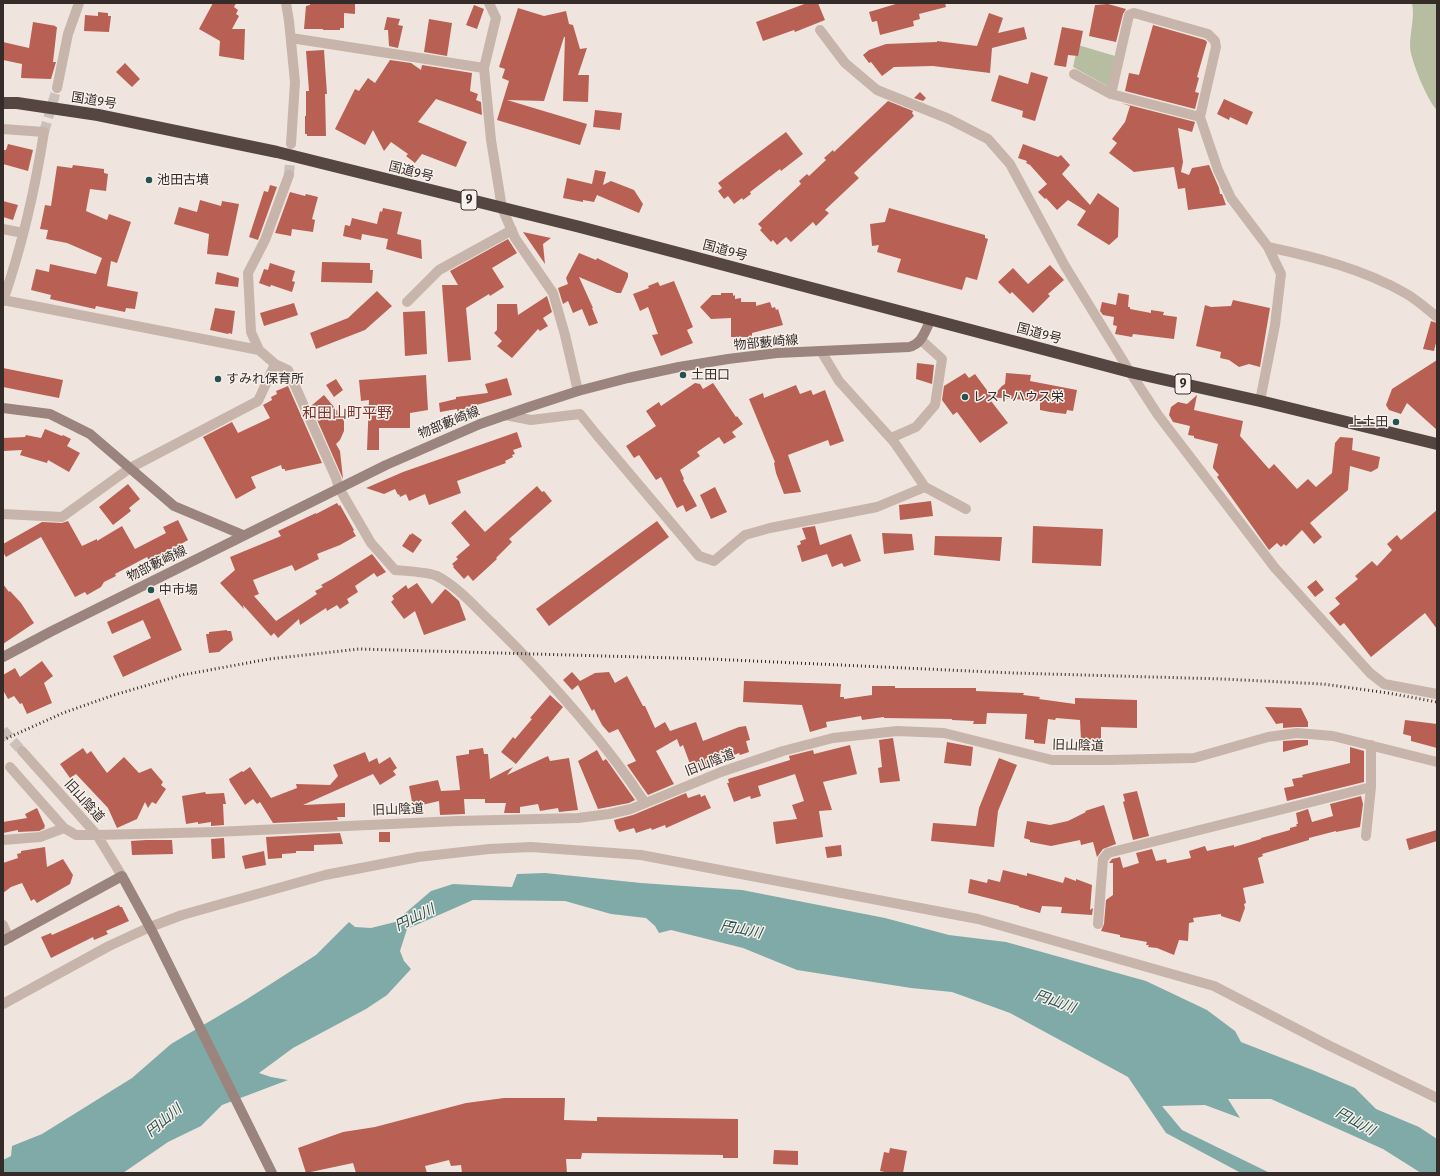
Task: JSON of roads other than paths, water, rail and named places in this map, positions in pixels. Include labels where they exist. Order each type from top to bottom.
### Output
[{"type":"highway","name":"国道9号","points":[[3,103],[18,103],[98,115],[276,152],[595,231],[1130,372],[1260,401],[1437,444]]},
{"type":"main road","points":[[921,340],[931,319]]},
{"type":"main road","name":"物部藪崎線","points":[[3,657],[243,535],[386,465],[480,424],[505,415],[578,391],[679,367],[777,354],[909,347],[916,345],[921,340]]},
{"type":"main road","points":[[3,408],[50,414],[90,434],[174,506],[243,535]]},
{"type":"main road","points":[[6,940],[122,876],[152,930],[272,1173]]},
{"type":"street","points":[[57,88],[68,34],[79,3]]},
{"type":"street","points":[[286,3],[296,82],[291,144]]},
{"type":"street","points":[[489,3],[496,18],[484,68],[491,140],[502,208],[515,238],[553,293],[578,391]]},
{"type":"street","points":[[1111,94],[1129,15],[1134,13],[1208,34],[1215,41],[1216,47],[1200,117],[1218,170],[1231,198],[1268,247],[1282,274],[1260,401]]},
{"type":"street","points":[[820,30],[845,63],[877,90],[949,120],[988,139],[1010,164],[1065,266],[1158,415],[1275,568],[1370,673],[1384,684],[1437,694]]},
{"type":"street","points":[[291,38],[484,68]]},
{"type":"street","points":[[1074,74],[1111,94],[1200,117]]},
{"type":"street","points":[[3,129],[44,132],[38,172],[23,233],[3,300],[259,350]]},
{"type":"street","points":[[288,175],[265,240],[248,273],[251,332],[259,350],[275,364],[288,370],[336,478],[339,488],[371,544],[395,570],[436,576],[458,590],[522,652],[581,718],[626,774],[645,803]]},
{"type":"street","points":[[3,229],[23,233]]},
{"type":"street","points":[[407,302],[439,270],[512,230]]},
{"type":"street","points":[[1268,247],[1334,263],[1379,281],[1406,293],[1437,317]]},
{"type":"street","points":[[891,438],[916,427],[935,405],[942,359],[921,340]]},
{"type":"street","points":[[821,351],[839,382],[891,438],[925,487],[966,509]]},
{"type":"street","points":[[3,514],[62,517],[130,468],[258,400],[275,364]]},
{"type":"street","points":[[505,415],[531,420],[580,414],[700,556],[714,561],[745,535],[770,528],[878,507],[925,487]]},
{"type":"street","name":"旧山陰道","points":[[22,751],[97,835],[208,832],[457,821],[578,818],[609,814],[645,803],[721,772],[782,751],[833,738],[897,731],[944,733],[1052,760],[1194,758],[1268,737],[1297,733],[1333,736],[1437,762]]},
{"type":"street","points":[[1366,836],[1371,787],[1371,745]]},
{"type":"street","points":[[10,767],[64,828],[76,835],[97,835],[122,876]]},
{"type":"street","points":[[1098,924],[1103,859],[1108,853],[1371,787]]},
{"type":"street","points":[[3,840],[40,837],[64,828]]},
{"type":"street","points":[[3,1004],[109,946],[152,930],[182,915],[325,875],[418,857],[489,849],[531,847],[641,855],[978,919],[1214,986],[1328,1045],[1437,1098]]},
{"type":"street","points":[[3,925],[6,940]]},
{"type":"water","name":"円山川","points":[[545,873],[641,883],[742,890],[885,918],[949,935],[1006,942],[1146,981],[1207,1010],[1235,1031],[1241,1042],[1355,1088],[1376,1109],[1419,1127],[1437,1139],[1437,1173],[1421,1173],[1383,1149],[1271,1099],[1228,1099],[1240,1118],[1205,1105],[1162,1106],[1182,1130],[1270,1173],[1241,1173],[1166,1133],[1128,1077],[1010,1013],[952,992],[911,988],[797,970],[743,948],[671,930],[659,933],[655,926],[646,918],[611,914],[565,901],[473,900],[407,929],[400,951],[404,961],[411,969],[387,995],[366,1009],[293,1048],[259,1073],[288,1080],[222,1105],[201,1126],[168,1142],[123,1173],[3,1173],[3,1160],[11,1156],[12,1146],[42,1134],[132,1078],[171,1044],[244,1001],[316,955],[349,922],[355,927],[371,928],[395,922],[431,891],[453,884],[512,887],[517,874]]},
{"type":"tunnel","points":[[44,132],[57,88]]},
{"type":"tunnel","points":[[289,175],[291,148]]},
{"type":"tunnel","points":[[3,730],[22,751]]},
{"type":"railway","points":[[3,740],[63,713],[114,695],[182,675],[269,659],[359,649],[710,659],[1013,673],[1223,679],[1323,684],[1388,693],[1437,702]]},
{"type":"place","name":"池田古墳","points":[[149,180]]},
{"type":"place","name":"土田口","points":[[683,375]]},
{"type":"place","name":"すみれ保育所","points":[[218,379]]},
{"type":"place","name":"レストハウス栄","points":[[965,397]]},
{"type":"place","name":"上土田","points":[[1396,422]]},
{"type":"place","name":"中市場","points":[[151,590]]},
{"type":"district","name":"和田山町平野","points":[[347,414]]}]
